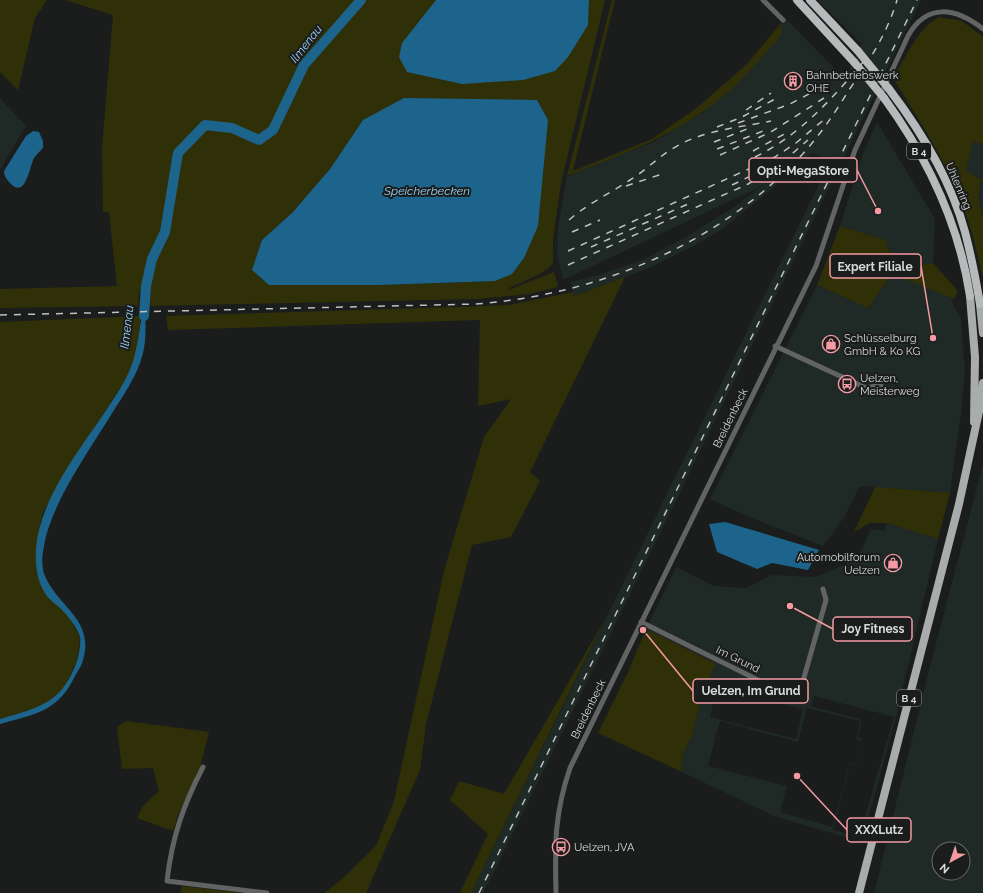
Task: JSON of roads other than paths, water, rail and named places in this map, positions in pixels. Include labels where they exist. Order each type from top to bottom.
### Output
[{"type":"highway","name":"Uhlenring","points":[[796,0],[854,62],[884,98],[919,152],[940,195],[958,244],[970,296]]},
{"type":"highway","name":"Uhlenring","points":[[810,0],[858,51],[889,89],[910,118],[935,160],[953,198],[965,232],[982,304]]},
{"type":"highway","points":[[965,232],[978,278],[983,285]]},
{"type":"main road","points":[[970,296],[982,304],[972,316]]},
{"type":"main road","name":"B 4","points":[[970,296],[975,357],[974,430]]},
{"type":"main road","name":"B 4","points":[[982,304],[983,333]]},
{"type":"main road","name":"B 4","points":[[859,893],[959,504],[980,407],[983,383]]},
{"type":"street","points":[[763,0],[783,20]]},
{"type":"street","name":"Breidenbeck","points":[[556,893],[556,822],[570,768],[775,346],[816,266],[858,141],[911,30],[923,18],[934,12],[947,11],[959,13],[983,29]]},
{"type":"street","points":[[775,346],[866,388],[881,385]]},
{"type":"street","name":"Im Grund","points":[[642,622],[776,689],[789,692],[797,689],[803,681],[826,600],[823,589]]},
{"type":"street","points":[[203,767],[180,815],[171,852],[167,881],[267,893]]},
{"type":"water","points":[[436,0],[589,0],[588,25],[568,57],[555,71],[523,80],[462,84],[407,72],[399,57],[402,43]]},
{"type":"water","name":"Speicherbecken","points":[[404,98],[537,100],[548,120],[538,226],[524,258],[512,274],[495,281],[380,285],[269,285],[252,270],[262,240],[292,213],[330,169],[363,120]]},
{"type":"water","points":[[33,131],[39,132],[43,141],[43,148],[34,158],[24,184],[20,187],[16,187],[7,179],[4,171],[26,136]]},
{"type":"water","points":[[145,302],[145,341],[141,361],[135,376],[63,494],[48,529],[43,550],[42,565],[45,576],[58,597],[80,624],[84,634],[85,646],[80,668],[68,688],[53,704],[35,714],[0,724],[0,719],[39,706],[58,694],[72,673],[78,658],[80,639],[77,630],[66,614],[46,595],[38,578],[36,549],[40,527],[48,504],[59,482],[126,378],[136,350]]},
{"type":"water","points":[[725,522],[819,550],[808,570],[772,563],[757,569],[717,552],[709,524]]},
{"type":"waterway","name":"Ilmenau","points":[[144,316],[146,286],[152,259],[165,232],[178,153],[205,125],[232,128],[259,140],[273,130],[304,65],[361,0]]},
{"type":"railway","points":[[0,315],[476,304],[520,299],[564,290],[607,278],[648,262],[688,242],[726,219],[762,192],[795,162],[824,128],[870,58],[883,36],[897,0]]},
{"type":"railway","points":[[479,893],[917,0]]},
{"type":"railway","points":[[755,157],[771,148],[801,127],[840,89],[864,61]]},
{"type":"railway","points":[[738,123],[790,104],[828,84]]},
{"type":"railway","points":[[746,110],[771,93]]},
{"type":"railway","points":[[720,155],[771,132],[824,98]]},
{"type":"railway","points":[[717,127],[742,117],[775,99]]},
{"type":"railway","points":[[568,251],[775,157],[796,143],[826,118]]},
{"type":"railway","points":[[569,220],[683,143],[720,130],[771,121]]},
{"type":"railway","points":[[714,142],[747,129]]},
{"type":"railway","points":[[717,149],[763,131]]},
{"type":"railway","points":[[753,151],[788,132]]},
{"type":"railway","points":[[568,265],[748,184],[779,165],[808,140]]},
{"type":"railway","points":[[626,186],[665,173]]},
{"type":"railway","points":[[732,185],[757,173]]},
{"type":"railway","points":[[591,247],[688,204]]},
{"type":"railway","points":[[572,232],[600,220]]},
{"type":"place","name":"Bahnbetriebswerk OHE","points":[[793,81]]},
{"type":"place","name":"Opti-MegaStore","points":[[878,211]]},
{"type":"place","name":"Expert Filiale","points":[[933,338]]},
{"type":"place","name":"Schlüsselburg GmbH & Ko KG","points":[[831,344]]},
{"type":"place","name":"Uelzen, Meisterweg","points":[[847,384]]},
{"type":"place","name":"Automobilforum Uelzen","points":[[893,563]]},
{"type":"place","name":"Joy Fitness","points":[[790,606]]},
{"type":"place","name":"Uelzen, Im Grund","points":[[643,630]]},
{"type":"place","name":"XXXLutz","points":[[797,776]]},
{"type":"place","name":"Uelzen, JVA","points":[[561,847]]}]
